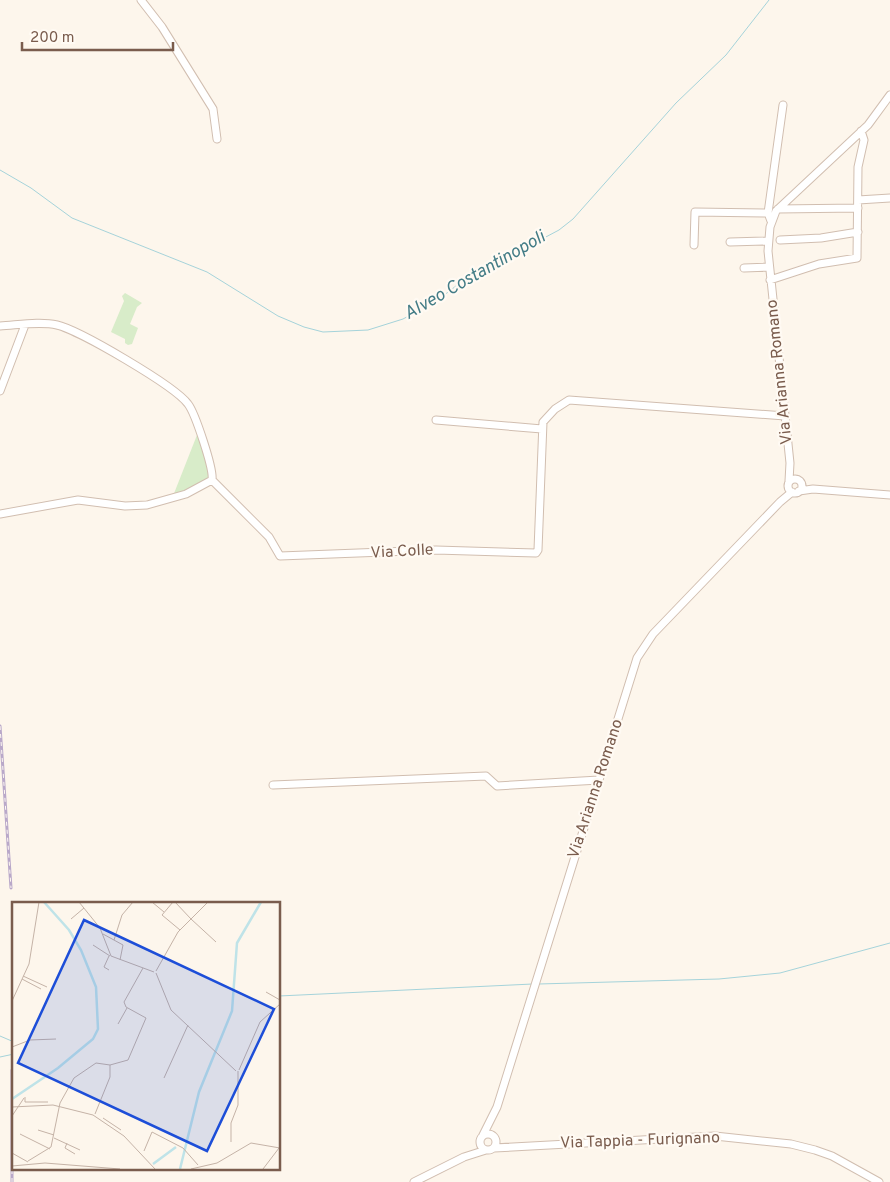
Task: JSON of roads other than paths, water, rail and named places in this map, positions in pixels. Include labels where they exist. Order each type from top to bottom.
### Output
[{"type":"street","points":[[141,0],[162,27],[213,109],[217,139]]},
{"type":"street","points":[[861,131],[874,118],[890,95]]},
{"type":"street","points":[[771,221],[768,213],[783,105]]},
{"type":"street","name":"Via Arianna Romano","points":[[770,280],[819,264],[857,258],[858,167],[864,140],[861,131],[778,209],[771,221],[768,241],[769,268],[770,280],[790,463],[788,483],[780,502]]},
{"type":"street","points":[[778,209],[858,204],[890,198]]},
{"type":"street","points":[[694,245],[695,212],[768,213]]},
{"type":"street","points":[[780,240],[821,238],[858,232]]},
{"type":"street","points":[[730,242],[768,241]]},
{"type":"street","points":[[744,268],[769,268]]},
{"type":"street","points":[[0,326],[53,324],[64,328],[110,351],[179,395],[192,409],[212,469],[212,480],[186,494],[147,506],[125,506],[78,500],[0,514]]},
{"type":"street","points":[[0,391],[25,325]]},
{"type":"street","points":[[436,420],[542,428],[543,422],[550,413],[569,400],[785,416]]},
{"type":"street","name":"Via Colle","points":[[212,480],[269,537],[280,556],[436,550],[533,554],[538,550],[542,428]]},
{"type":"street","name":"Via Arianna Romano","points":[[790,463],[800,481]]},
{"type":"street","points":[[796,492],[800,481]]},
{"type":"street","points":[[788,483],[800,481],[813,489]]},
{"type":"street","points":[[788,483],[796,492]]},
{"type":"street","points":[[796,492],[813,489],[890,495]]},
{"type":"street","name":"Via Arianna Romano","points":[[464,1157],[482,1138],[490,1122],[642,648],[652,634],[780,502],[796,492]]},
{"type":"street","points":[[273,785],[486,776],[497,786],[599,780]]},
{"type":"street","name":"Via Arianna Romano","points":[[414,1182],[464,1157],[494,1148],[496,1144],[490,1122]]},
{"type":"street","points":[[486,1150],[480,1144],[482,1138],[487,1134],[493,1136]]},
{"type":"street","name":"Via Tappia - Furignano","points":[[494,1148],[698,1135],[736,1138],[791,1144],[823,1152],[879,1182]]},
{"type":"street","name":"Via Tappia - Furignano","points":[[493,1136],[512,1146]]},
{"type":"waterway","name":"Alveo Costantinopoli","points":[[0,170],[31,188],[72,218],[207,272],[278,316],[304,327],[323,332],[368,330],[403,319],[438,300],[461,282],[559,230],[573,219],[676,103],[726,55],[769,0]]},
{"type":"waterway","points":[[539,984],[719,979],[780,973],[890,943]]},
{"type":"waterway","points":[[280,996],[533,984]]},
{"type":"waterway","points":[[0,1036],[12,1041]]},
{"type":"waterway","points":[[0,1057],[12,1054]]},
{"type":"railway","points":[[0,726],[11,888]]},
{"type":"railway","points":[[12,1070],[12,1182]]}]
